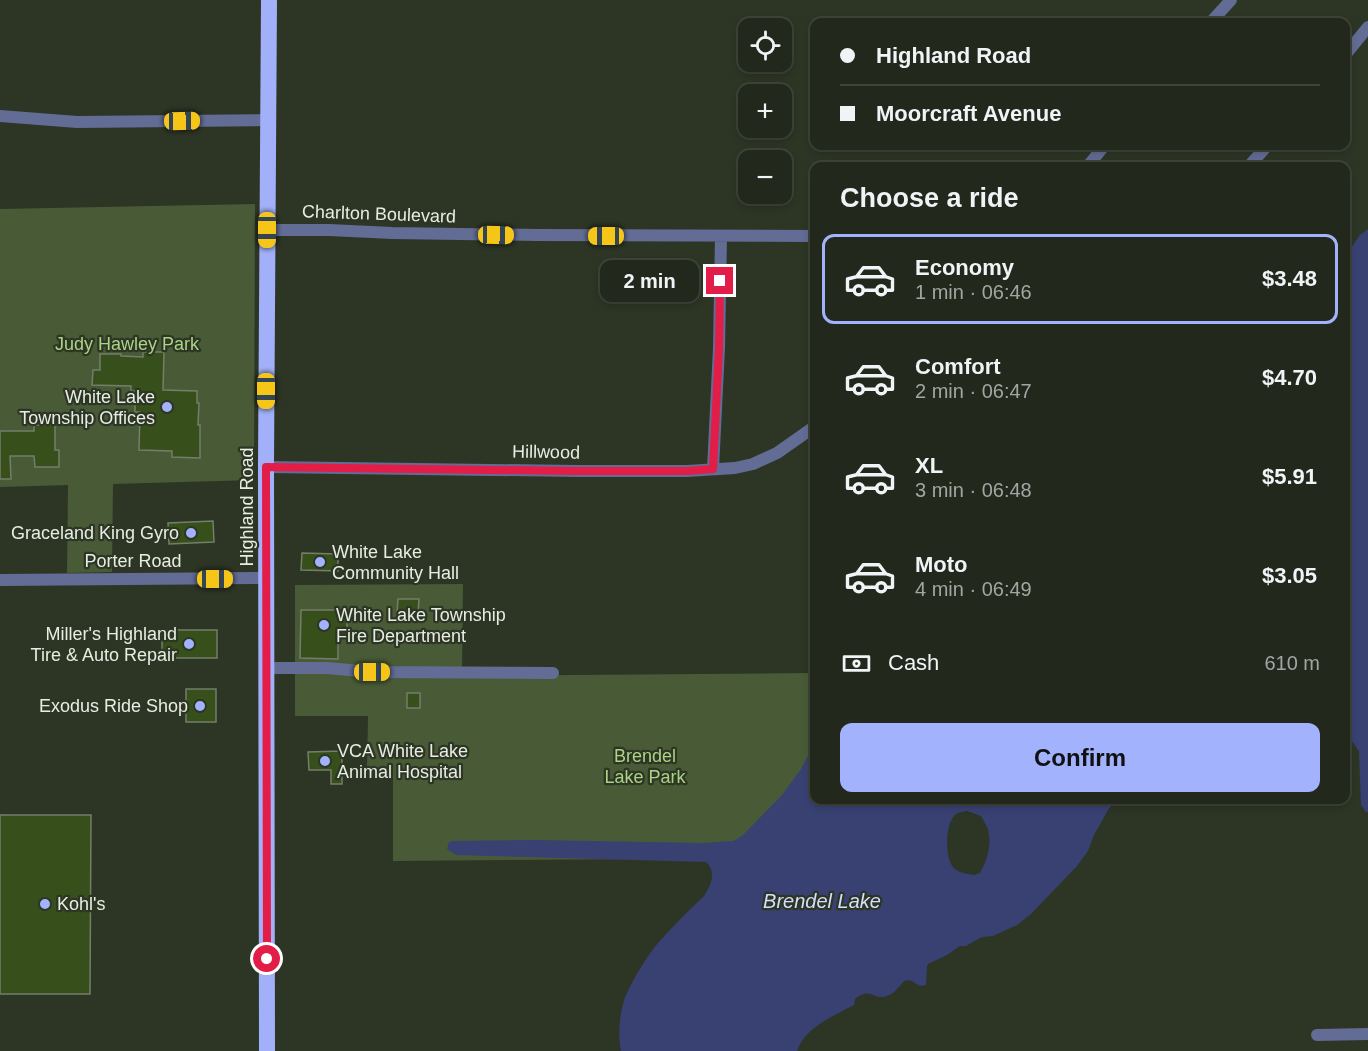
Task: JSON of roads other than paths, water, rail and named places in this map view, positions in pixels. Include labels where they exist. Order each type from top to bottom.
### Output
[{"type":"highway","name":"Highland Road","points":[[267,1051],[266,467],[269,0]]},
{"type":"street","points":[[1215,18],[1231,0]]},
{"type":"street","points":[[1350,49],[1368,27]]},
{"type":"street","points":[[0,116],[77,122],[268,120]]},
{"type":"street","points":[[1091,162],[1101,150]]},
{"type":"street","points":[[1253,162],[1264,150]]},
{"type":"street","name":"Charlton Boulevard","points":[[267,230],[329,230],[392,234],[810,236]]},
{"type":"street","points":[[713,469],[719,348],[721,236]]},
{"type":"street","name":"Hillwood","points":[[266,467],[578,471],[687,471],[735,468],[753,464],[777,453],[810,430]]},
{"type":"street","name":"Porter Road","points":[[0,580],[266,578]]},
{"type":"street","points":[[266,668],[327,668],[372,672],[553,673]]},
{"type":"street","points":[[1317,1035],[1368,1034]]},
{"type":"water","points":[[1368,229],[1368,812],[1361,805],[1359,751],[1350,739],[1350,249],[1360,235]]},
{"type":"water","name":"Brendel Lake","points":[[810,752],[810,804],[1113,804],[1094,835],[1088,851],[1077,866],[1031,914],[1017,925],[993,936],[982,937],[966,946],[960,946],[928,964],[926,985],[920,986],[906,980],[887,996],[860,995],[855,999],[854,1005],[829,1018],[806,1035],[797,1051],[621,1051],[620,1022],[623,1004],[629,990],[658,943],[704,896],[711,883],[712,874],[706,862],[456,855],[447,849],[449,842],[453,841],[703,843],[733,841],[742,836],[782,795],[801,769]],"holes":[[[967,811],[981,816],[987,826],[989,847],[980,873],[974,875],[956,870],[949,860],[947,844],[949,828],[954,816]]]},
{"type":"place","name":"White Lake Township Offices","points":[[167,407]]},
{"type":"place","name":"Graceland King Gyro","points":[[191,533]]},
{"type":"place","name":"White Lake Community Hall","points":[[320,562]]},
{"type":"place","name":"White Lake Township Fire Department","points":[[324,625]]},
{"type":"place","name":"Miller's Highland Tire & Auto Repair","points":[[189,644]]},
{"type":"place","name":"Exodus Ride Shop","points":[[200,706]]},
{"type":"place","name":"VCA White Lake Animal Hospital","points":[[325,761]]},
{"type":"place","name":"Kohl's","points":[[45,904]]},
{"type":"park label","name":"Judy Hawley Park","points":[[127,344]]},
{"type":"park label","name":"Brendel Lake Park","points":[[645,766]]}]
